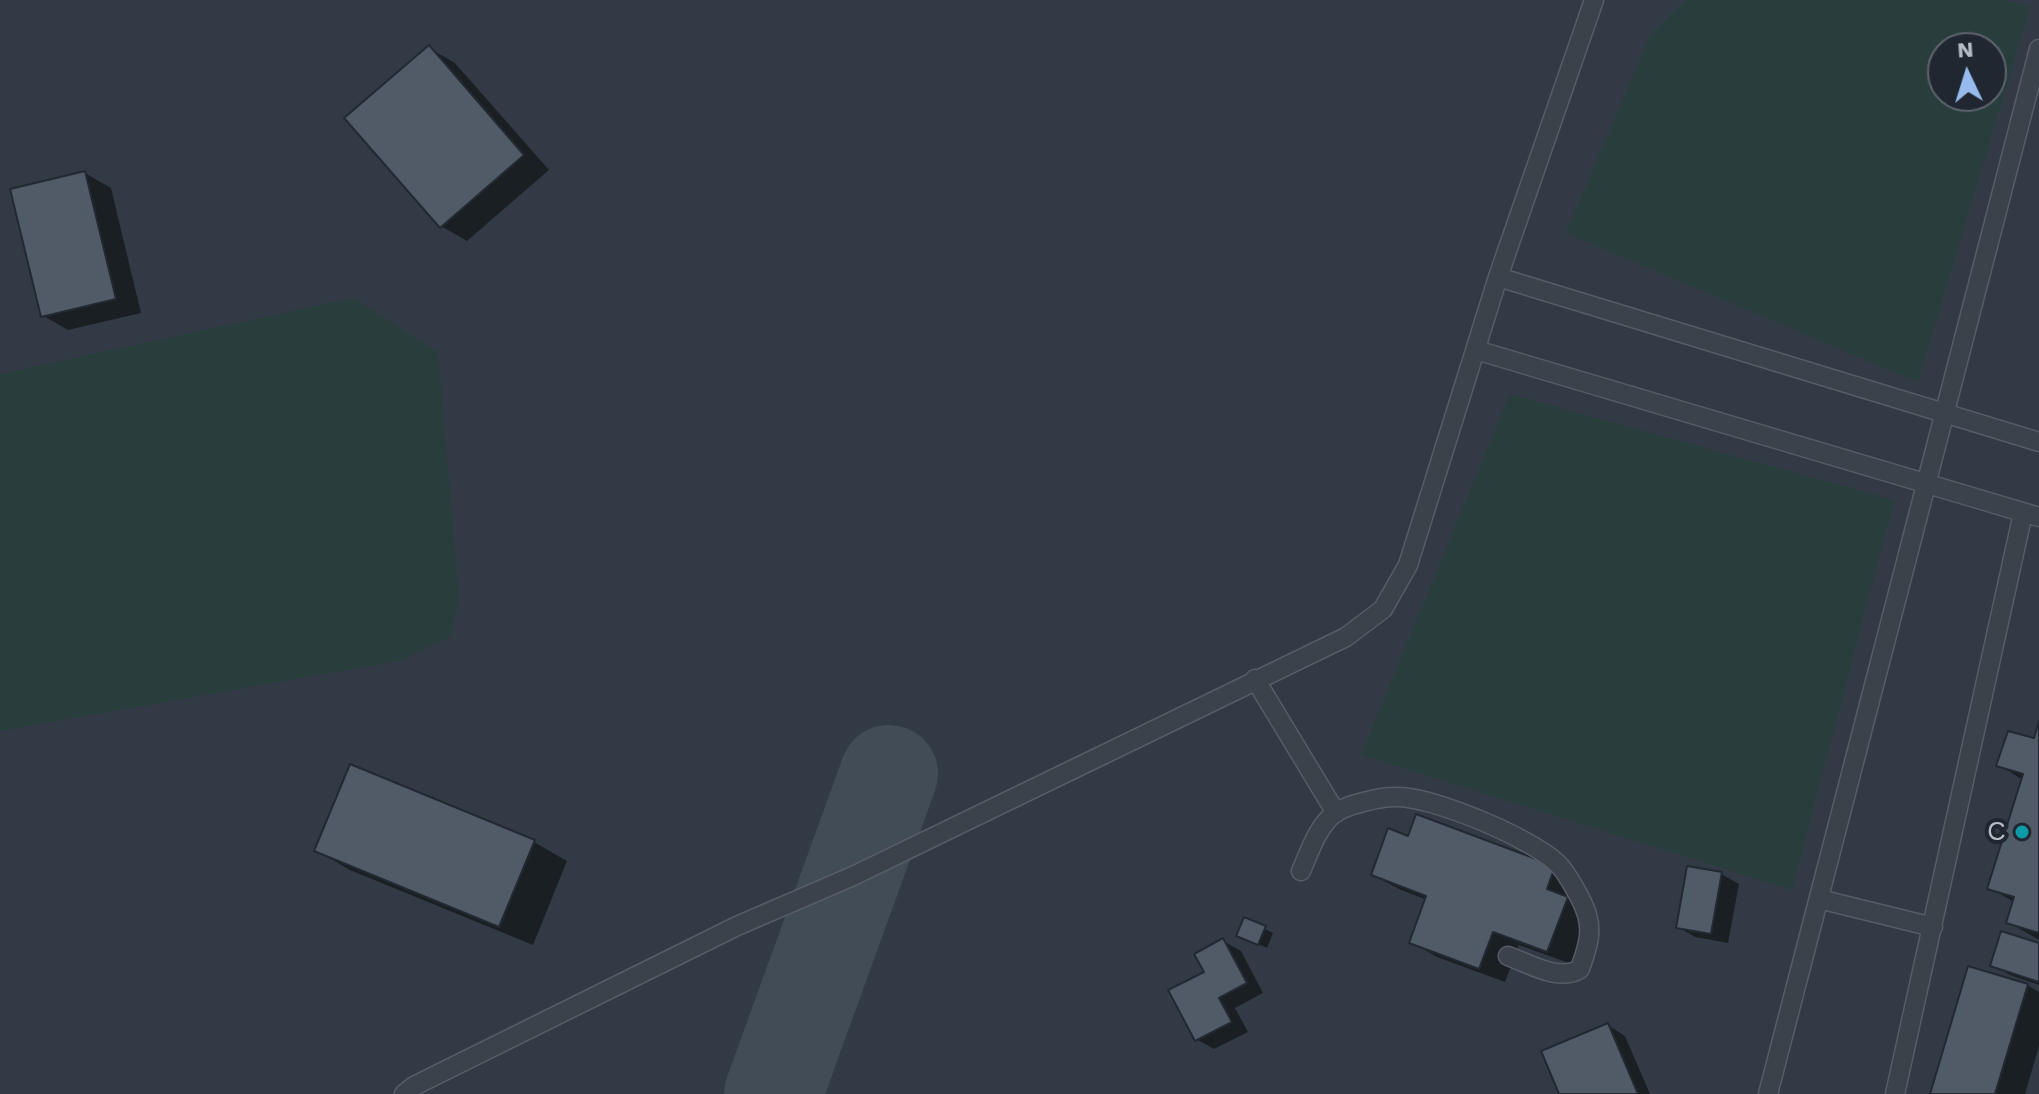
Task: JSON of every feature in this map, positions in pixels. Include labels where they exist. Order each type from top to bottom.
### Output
[{"type":"lane","points":[[404,1094],[414,1086],[723,933],[853,876],[1346,637],[1383,609],[1408,565],[1498,277],[1594,0]]},
{"type":"lane","points":[[1768,1094],[2039,49]]},
{"type":"lane","points":[[1498,277],[2039,442]]},
{"type":"lane","points":[[1476,350],[2031,515],[1895,1094]]},
{"type":"lane","points":[[1255,679],[1336,813]]},
{"type":"lane","points":[[1301,871],[1318,833],[1336,813],[1395,796],[1432,803],[1531,842],[1559,864],[1587,913],[1590,934],[1580,969],[1573,974],[1562,975],[1508,956]]},
{"type":"lane","points":[[1819,899],[1933,927]]},
{"type":"shaded area","points":[[0,0],[2039,0],[2039,1094],[0,1094]]},
{"type":"shaded area","points":[[1686,0],[2005,0],[2030,7],[2007,84],[2007,32],[1927,32],[1927,112],[1999,112],[1918,382],[1566,233],[1651,34]]},
{"type":"shaded area","points":[[353,298],[438,352],[459,597],[450,637],[399,661],[0,731],[0,374]]},
{"type":"shaded area","points":[[1510,394],[1894,500],[1792,890],[1361,755]]},
{"type":"building","points":[[429,45],[524,155],[440,228],[344,118]]},
{"type":"building","points":[[85,171],[116,299],[41,317],[10,189]]},
{"type":"building","name":"C","points":[[2039,721],[2039,933],[2006,923],[2014,897],[1987,889],[2023,774],[1996,766],[2008,731],[2034,738]]},
{"type":"building","points":[[350,764],[535,840],[499,927],[314,851]]},
{"type":"building","points":[[1416,814],[1555,866],[1547,889],[1568,897],[1547,952],[1493,932],[1479,969],[1409,943],[1426,896],[1371,875],[1388,828],[1408,836]]},
{"type":"building","points":[[1687,866],[1722,872],[1711,934],[1676,928]]},
{"type":"building","points":[[1244,917],[1266,926],[1258,945],[1236,936]]},
{"type":"building","points":[[2001,931],[2039,943],[2039,982],[1990,966]]},
{"type":"building","points":[[1223,938],[1247,983],[1219,998],[1232,1022],[1195,1041],[1168,990],[1204,972],[1194,954]]},
{"type":"building","points":[[1968,966],[2028,984],[1995,1094],[1930,1094]]},
{"type":"building","points":[[1608,1023],[1638,1094],[1559,1094],[1541,1051]]},
{"type":"taxiway","points":[[773,1094],[889,774]]},
{"type":"place","name":"C","points":[[2022,832]]}]
